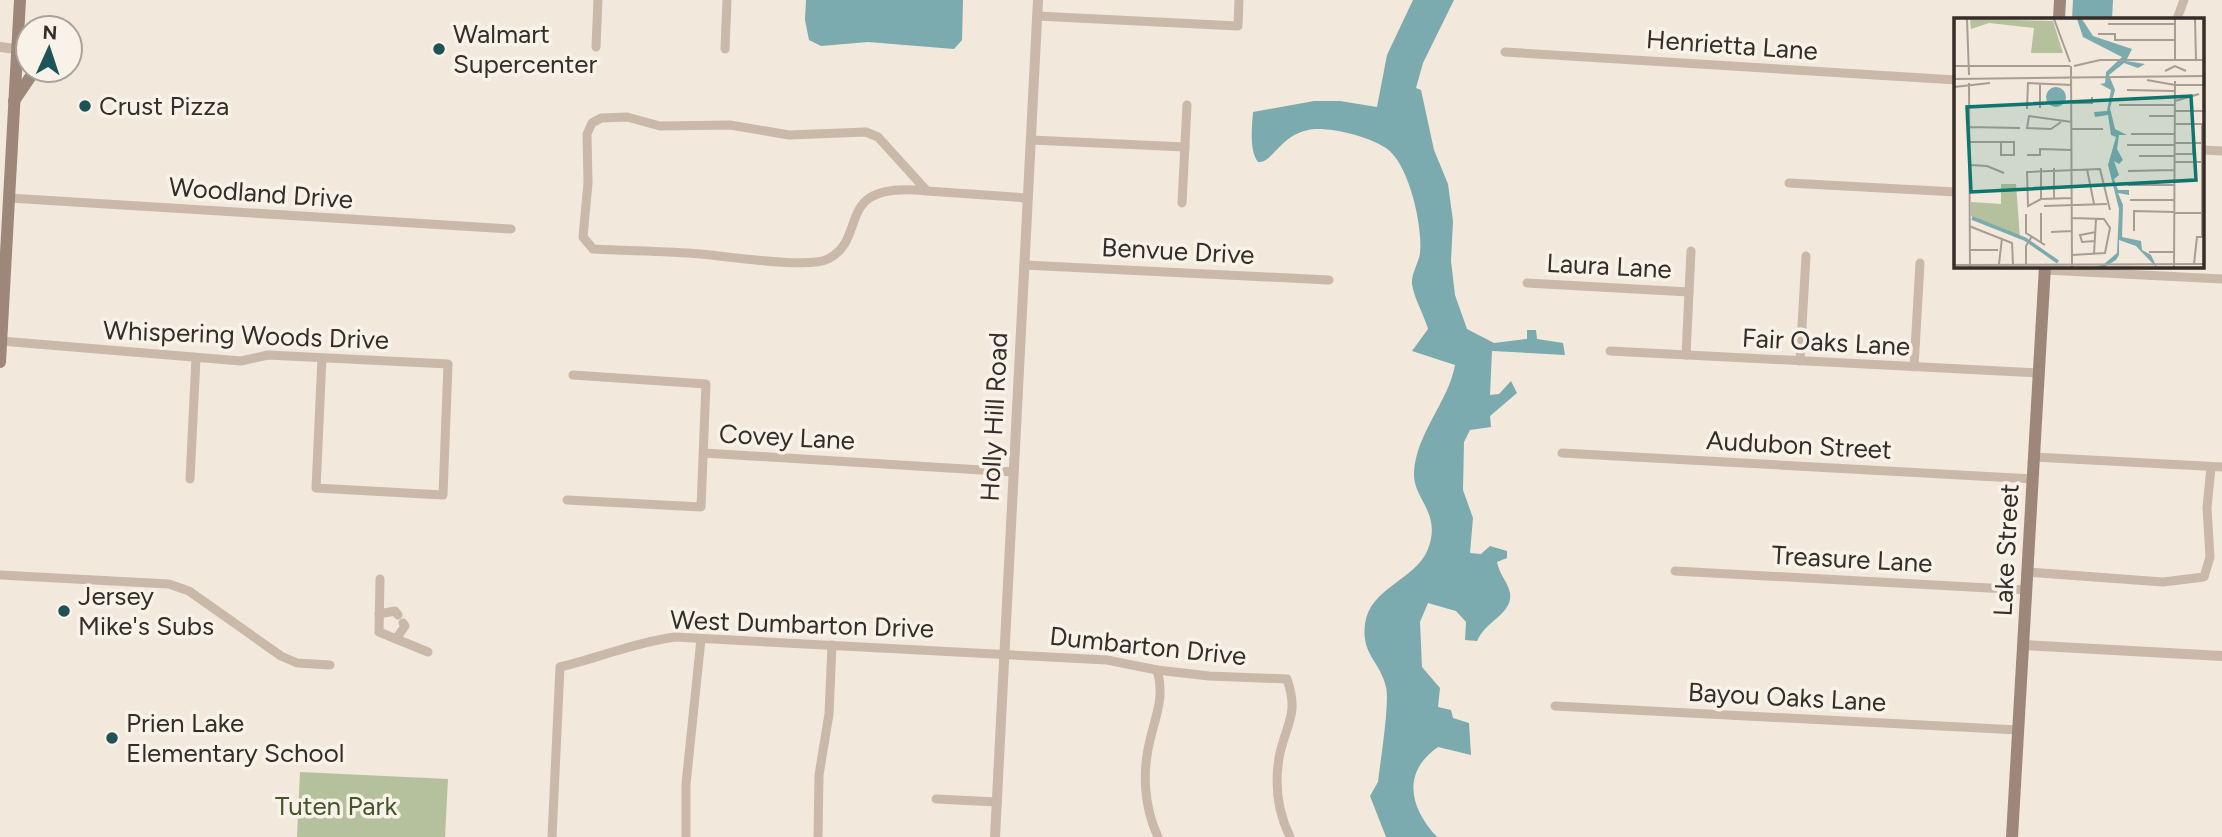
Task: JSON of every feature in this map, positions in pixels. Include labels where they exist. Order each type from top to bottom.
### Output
[{"type":"main road","points":[[2059,18],[2060,0]]},
{"type":"main road","points":[[0,362],[14,84]]},
{"type":"main road","points":[[13,101],[25,84]]},
{"type":"main road","name":"Lake Street","points":[[2012,837],[2045,268]]},
{"type":"street","points":[[596,47],[598,0]]},
{"type":"street","points":[[725,49],[727,0]]},
{"type":"street","name":"Holly Hill Road","points":[[995,837],[1038,0]]},
{"type":"street","points":[[1037,16],[1238,26],[1239,0]]},
{"type":"street","points":[[2178,18],[2184,0]]},
{"type":"street","name":"Henrietta Lane","points":[[1506,52],[1954,80]]},
{"type":"street","points":[[1182,204],[1187,105]]},
{"type":"street","points":[[927,191],[877,137],[866,132],[789,135],[712,124],[660,126],[627,117],[607,117],[592,123],[587,134],[588,183],[583,237],[593,248],[821,261],[836,254],[846,240],[857,211],[870,198],[901,190],[1028,198]]},
{"type":"street","points":[[1031,140],[1185,147]]},
{"type":"street","points":[[2204,150],[2222,151]]},
{"type":"street","points":[[1789,183],[1954,192]]},
{"type":"street","name":"Woodland Drive","points":[[9,198],[511,229]]},
{"type":"street","points":[[1686,355],[1691,251]]},
{"type":"street","points":[[1800,361],[1805,256]]},
{"type":"street","points":[[1914,367],[1920,263]]},
{"type":"street","name":"Benvue Drive","points":[[1024,265],[1329,280]]},
{"type":"street","points":[[2045,268],[2222,279]]},
{"type":"street","name":"Laura Lane","points":[[1527,283],[1689,292]]},
{"type":"street","name":"Whispering Woods Drive","points":[[1,335],[196,358],[241,361],[268,355],[322,358],[448,365],[443,495],[316,488],[322,358]]},
{"type":"street","name":"Fair Oaks Lane","points":[[1610,351],[2039,373]]},
{"type":"street","points":[[190,479],[196,358]]},
{"type":"street","points":[[573,375],[706,384],[704,453]]},
{"type":"street","name":"Covey Lane","points":[[567,500],[701,507],[704,453],[1014,472]]},
{"type":"street","name":"Audubon Street","points":[[1562,453],[2033,479]]},
{"type":"street","points":[[2034,457],[2222,467]]},
{"type":"street","points":[[2027,572],[2163,582],[2204,577],[2210,557],[2207,508],[2211,467]]},
{"type":"street","name":"Treasure Lane","points":[[1675,571],[2026,590]]},
{"type":"street","points":[[0,575],[169,584],[188,592],[281,656],[297,663],[330,665]]},
{"type":"street","points":[[380,579],[379,632],[428,652]]},
{"type":"street","points":[[379,614],[396,611],[405,625],[396,639]]},
{"type":"street","name":"West Dumbarton Drive","points":[[552,837],[560,667],[616,653],[651,640],[675,637],[1004,655]]},
{"type":"street","points":[[686,837],[687,771],[701,639]]},
{"type":"street","points":[[818,837],[819,775],[829,714],[832,645]]},
{"type":"street","points":[[2023,645],[2222,656]]},
{"type":"street","name":"Dumbarton Drive","points":[[1004,655],[1107,660],[1157,670],[1287,679],[1292,701],[1291,722],[1280,752],[1278,806],[1290,837]]},
{"type":"street","points":[[1157,670],[1161,700],[1145,772],[1148,809],[1158,837]]},
{"type":"street","name":"Bayou Oaks Lane","points":[[1555,706],[2018,730]]},
{"type":"street","points":[[936,799],[997,802]]},
{"type":"green space","name":"Tuten Park","points":[[300,772],[448,779],[445,837],[297,837]]},
{"type":"water","points":[[806,0],[963,0],[962,40],[954,49],[868,42],[821,46],[809,40],[805,20]]},
{"type":"water","points":[[1413,0],[1454,0],[1423,63],[1416,88],[1421,90],[1434,150],[1448,184],[1453,221],[1451,261],[1455,295],[1467,329],[1494,343],[1527,339],[1527,330],[1536,330],[1537,339],[1563,343],[1565,355],[1492,351],[1490,395],[1499,394],[1511,381],[1517,393],[1490,416],[1491,427],[1470,430],[1464,442],[1463,490],[1473,518],[1470,553],[1481,554],[1490,546],[1507,551],[1507,558],[1497,562],[1509,589],[1510,600],[1477,641],[1465,640],[1466,622],[1456,611],[1428,603],[1420,622],[1422,667],[1440,688],[1438,707],[1451,710],[1453,718],[1469,723],[1471,755],[1438,747],[1418,768],[1414,779],[1416,803],[1437,837],[1386,837],[1370,796],[1378,782],[1387,695],[1383,678],[1368,651],[1365,624],[1375,601],[1413,569],[1428,549],[1432,525],[1415,482],[1416,458],[1446,392],[1455,365],[1412,351],[1428,329],[1412,284],[1420,253],[1419,228],[1408,181],[1394,156],[1386,148],[1362,137],[1315,129],[1294,136],[1269,158],[1258,162],[1253,152],[1252,131],[1253,112],[1314,101],[1340,101],[1377,107],[1387,55]]},
{"type":"water","points":[[2073,0],[2113,0],[2112,18],[2072,18]]},
{"type":"place","name":"Walmart Supercenter","points":[[439,49]]},
{"type":"place","name":"Crust Pizza","points":[[85,106]]},
{"type":"place","name":"Jersey Mike's Subs","points":[[64,611]]},
{"type":"place","name":"Prien Lake Elementary School","points":[[112,738]]}]
